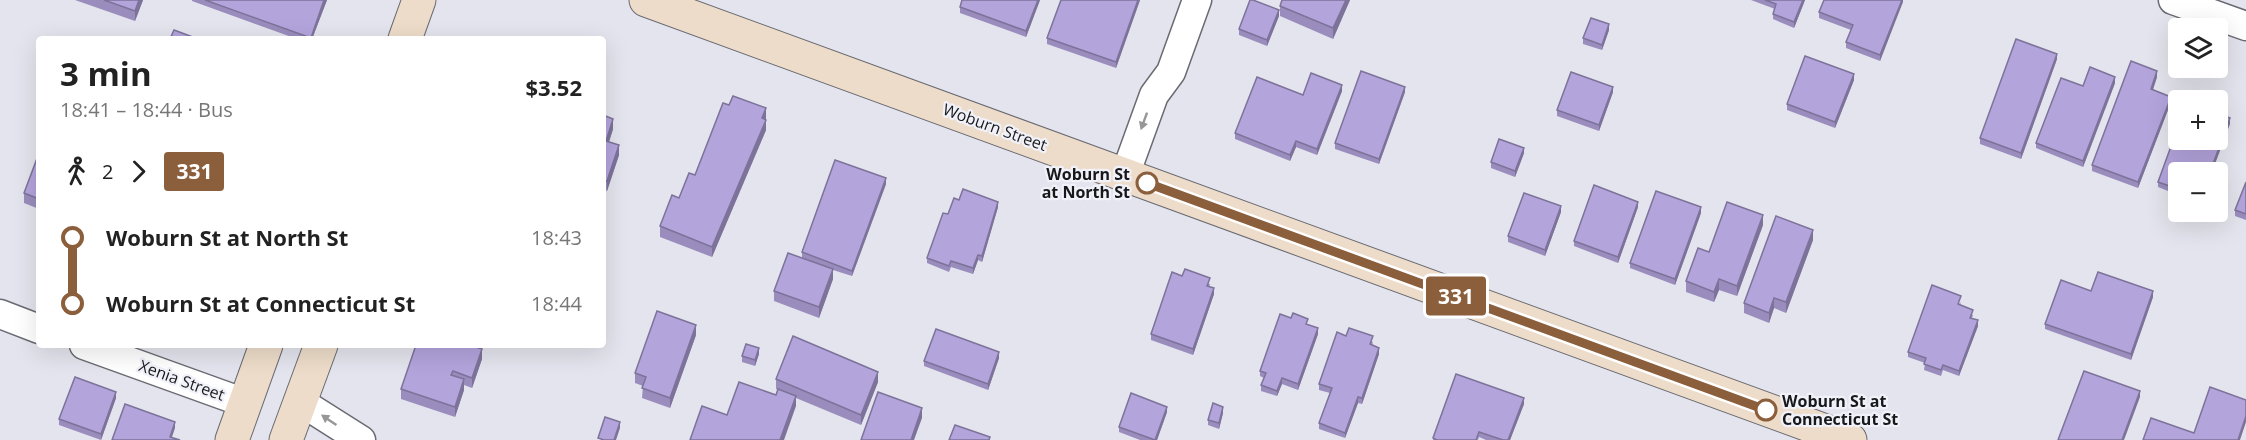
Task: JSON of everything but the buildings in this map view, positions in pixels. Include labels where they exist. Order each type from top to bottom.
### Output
[{"type":"main road","points":[[406,36],[419,0]]},
{"type":"main road","name":"Woburn Street","points":[[646,0],[691,10],[1808,433],[1850,440]]},
{"type":"main road","points":[[232,440],[265,348]]},
{"type":"main road","points":[[286,440],[320,348]]},
{"type":"street","points":[[1125,175],[1154,95],[1171,72],[1197,0]]},
{"type":"street","points":[[2173,0],[2246,26]]},
{"type":"street","points":[[0,314],[36,327]]},
{"type":"street","name":"Xenia Street","points":[[92,348],[245,403]]},
{"type":"street","points":[[299,404],[312,409],[359,439]]},
{"type":"bus line","name":"331","points":[[1147,183],[1766,410]]},
{"type":"place","name":"Woburn St at North St","points":[[1147,183]]},
{"type":"place","name":"Woburn St at Connecticut St","points":[[1766,410]]}]
